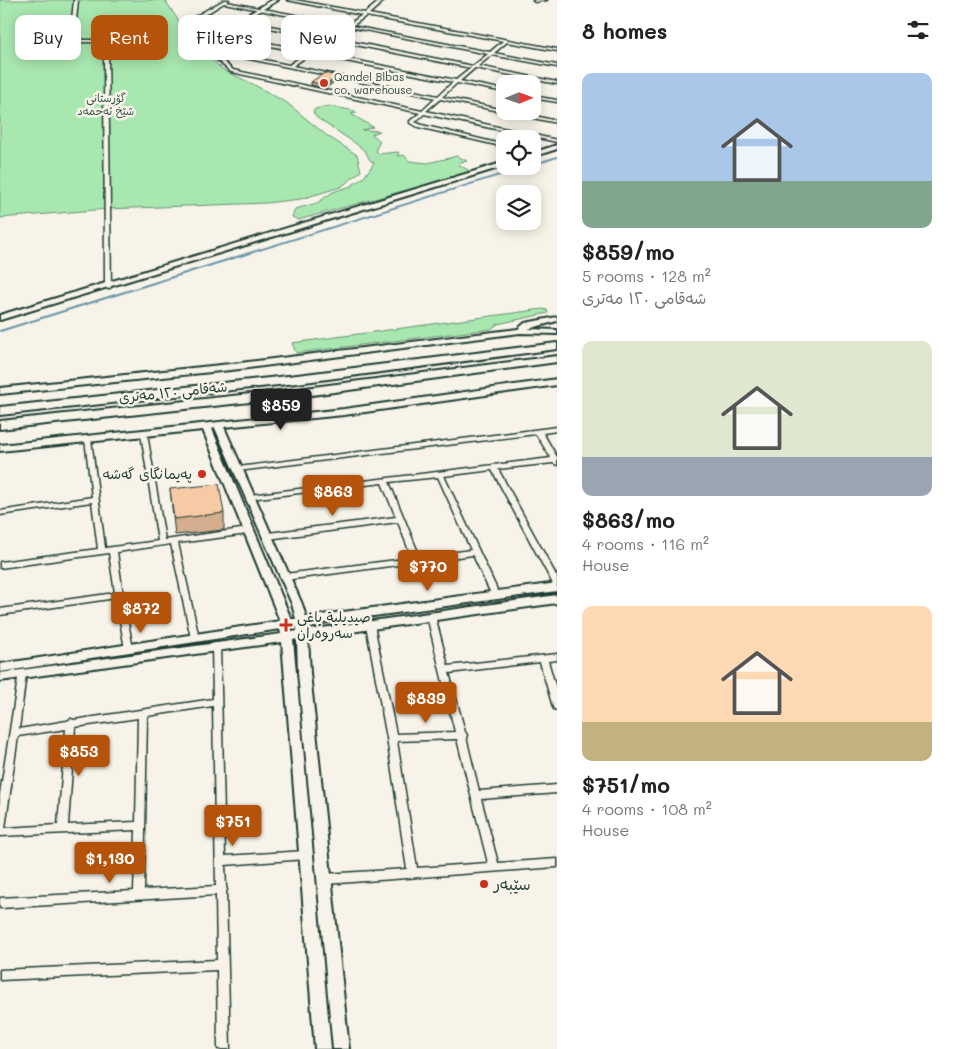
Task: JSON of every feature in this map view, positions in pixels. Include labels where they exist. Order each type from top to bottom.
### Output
[{"type":"highway","name":"شەقامی ١٢٠ مەتری","points":[[0,411],[297,379],[557,346]]},
{"type":"highway","name":"شەقامی ١٢٠ مەتری","points":[[0,426],[297,393],[557,359]]},
{"type":"street","points":[[76,0],[72,40],[96,41],[104,44],[106,50],[108,287]]},
{"type":"street","points":[[250,15],[276,0]]},
{"type":"street","points":[[289,0],[557,50]]},
{"type":"street","points":[[355,22],[383,0]]},
{"type":"street","points":[[535,1],[545,0]]},
{"type":"street","points":[[202,14],[225,1],[291,15]]},
{"type":"street","points":[[202,14],[207,15]]},
{"type":"street","points":[[355,27],[557,66]]},
{"type":"street","points":[[496,144],[413,124],[412,122],[420,112],[507,40]]},
{"type":"street","points":[[355,44],[557,83]]},
{"type":"street","points":[[220,60],[232,70],[557,141]]},
{"type":"street","points":[[264,60],[496,109]]},
{"type":"street","points":[[290,66],[299,60]]},
{"type":"street","points":[[349,60],[496,89]]},
{"type":"street","points":[[541,98],[557,101]]},
{"type":"street","points":[[541,119],[557,122]]},
{"type":"street","points":[[541,152],[557,148]]},
{"type":"street","points":[[0,318],[108,287],[496,167]]},
{"type":"street","points":[[520,331],[528,326],[557,319]]},
{"type":"street","points":[[0,391],[240,366],[520,331],[557,332]]},
{"type":"street","points":[[0,448],[207,428],[344,412],[557,382]]},
{"type":"street","points":[[219,426],[297,604],[302,628],[304,673],[341,1049]]},
{"type":"street","points":[[207,428],[248,531],[282,608],[287,630],[322,1049]]},
{"type":"street","points":[[238,469],[557,429]]},
{"type":"street","points":[[236,500],[440,474],[556,462],[538,431]]},
{"type":"street","points":[[144,434],[162,543]]},
{"type":"street","points":[[88,439],[102,551]]},
{"type":"street","points":[[0,668],[195,638],[302,628],[557,585],[494,468]]},
{"type":"street","points":[[440,474],[496,596]]},
{"type":"street","points":[[385,481],[417,560]]},
{"type":"street","points":[[0,512],[96,500]]},
{"type":"street","points":[[268,536],[401,519]]},
{"type":"street","points":[[0,565],[248,531]]},
{"type":"street","points":[[174,541],[195,638]]},
{"type":"street","points":[[113,550],[129,649]]},
{"type":"street","points":[[285,577],[476,552]]},
{"type":"street","points":[[0,612],[119,595]]},
{"type":"street","points":[[302,628],[370,625],[557,599]]},
{"type":"street","points":[[431,616],[494,868]]},
{"type":"street","points":[[370,625],[392,738],[413,873]]},
{"type":"street","points":[[0,677],[216,646],[287,630]]},
{"type":"street","points":[[216,646],[224,1049]]},
{"type":"street","points":[[445,670],[557,657]]},
{"type":"street","points":[[543,659],[557,707]]},
{"type":"street","points":[[0,828],[1,807],[22,674]]},
{"type":"street","points":[[14,733],[217,702]]},
{"type":"street","points":[[138,894],[143,713]]},
{"type":"street","points":[[62,829],[71,723]]},
{"type":"street","points":[[392,738],[462,735]]},
{"type":"street","points":[[476,795],[557,789]]},
{"type":"street","points":[[0,832],[140,826]]},
{"type":"street","points":[[221,861],[306,855]]},
{"type":"street","points":[[325,879],[557,864]]},
{"type":"street","points":[[0,903],[222,890]]},
{"type":"street","points":[[0,975],[222,965]]},
{"type":"green space","name":"گۆڕستانی شێخ ئەحمەد","points":[[0,0],[165,0],[178,20],[178,60],[212,60],[225,71],[287,103],[326,135],[357,155],[361,171],[341,187],[301,199],[266,203],[107,209],[0,218]]},
{"type":"green space","points":[[329,106],[355,111],[357,113],[351,114],[373,127],[362,130],[380,131],[372,134],[380,141],[376,149],[378,154],[398,152],[397,156],[404,155],[409,161],[428,163],[457,156],[467,161],[460,162],[459,165],[472,172],[298,220],[292,217],[295,209],[317,203],[333,192],[351,186],[364,177],[374,163],[365,151],[317,118],[313,112],[315,109]]},
{"type":"green space","points":[[543,309],[547,310],[548,313],[498,324],[491,329],[296,353],[292,343]]},
{"type":"building","points":[[324,73],[338,76],[326,85],[311,82]]},
{"type":"building","points":[[219,484],[224,513],[174,519],[170,489]]},
{"type":"waterway","points":[[541,162],[557,157]]},
{"type":"waterway","points":[[0,331],[499,175]]},
{"type":"place","name":"Qandel Blbas co. warehouse","points":[[324,83]]},
{"type":"place","name":"پەیمانگای گەشە","points":[[202,474]]},
{"type":"place","name":"صيديلیة باغی سەروەران","points":[[286,625]]},
{"type":"place","name":"سێبەر","points":[[484,884]]}]
